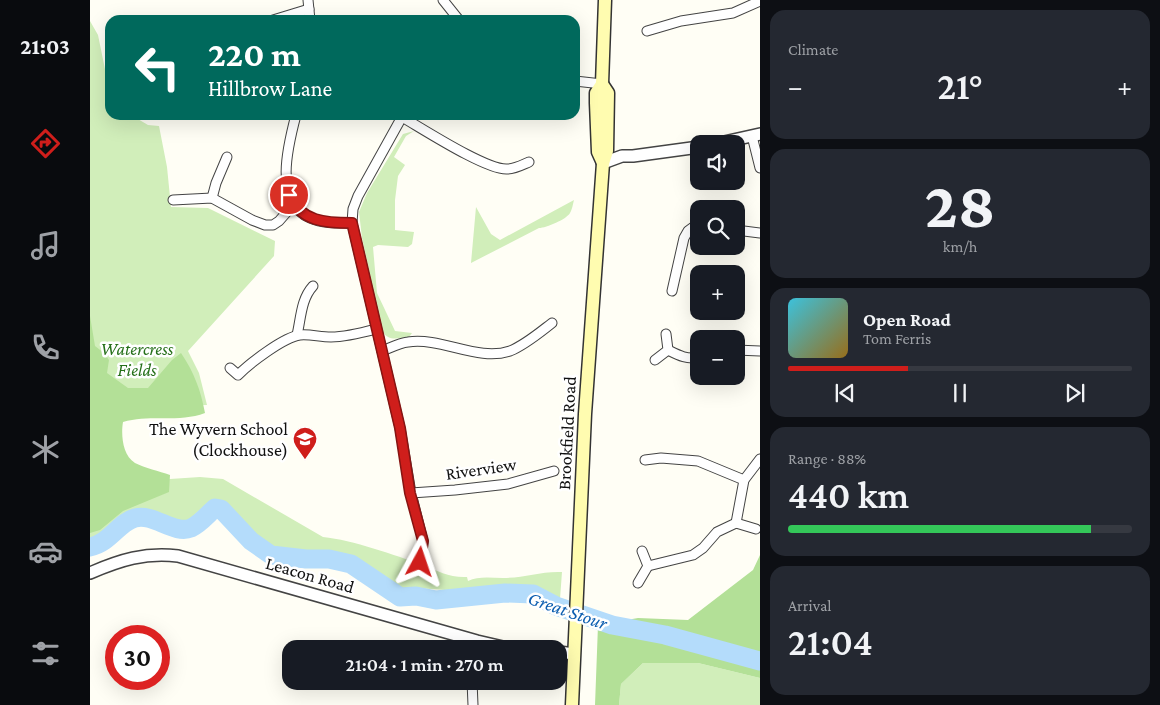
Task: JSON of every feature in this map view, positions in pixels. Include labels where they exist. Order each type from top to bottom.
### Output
[{"type":"main road","name":"Brookfield Road","points":[[572,705],[588,376],[603,163],[607,151],[608,93],[602,84],[605,0]]},
{"type":"street","points":[[443,0],[454,15]]},
{"type":"street","points":[[647,31],[681,21],[733,13],[760,1]]},
{"type":"street","points":[[284,15],[309,4]]},
{"type":"street","points":[[580,82],[602,84]]},
{"type":"street","points":[[295,120],[289,140],[286,179],[293,205],[308,217],[322,222],[352,223]]},
{"type":"street","points":[[401,120],[358,196],[353,209],[352,223],[400,428],[410,493],[423,541],[417,569]]},
{"type":"street","points":[[410,120],[482,163],[506,170],[529,162]]},
{"type":"street","points":[[756,135],[760,168]]},
{"type":"street","points":[[603,163],[622,156],[690,148]]},
{"type":"street","points":[[212,198],[227,157]]},
{"type":"street","points":[[173,200],[212,198],[265,225],[273,225],[279,221],[293,205]]},
{"type":"street","points":[[672,291],[684,238],[690,230]]},
{"type":"street","points":[[745,231],[760,233]]},
{"type":"street","points":[[298,335],[304,300],[313,286]]},
{"type":"street","points":[[382,351],[406,342],[417,342],[461,348],[481,354],[498,354],[514,349],[552,323]]},
{"type":"street","points":[[230,368],[238,375],[265,352],[298,335],[348,336],[376,329]]},
{"type":"street","points":[[666,334],[668,350]]},
{"type":"street","points":[[668,350],[690,359]]},
{"type":"street","points":[[655,360],[668,350]]},
{"type":"street","points":[[745,350],[760,351]]},
{"type":"street","points":[[645,460],[661,458],[698,461],[744,480]]},
{"type":"street","points":[[736,523],[744,480],[756,471],[760,459]]},
{"type":"street","name":"Riverview","points":[[410,493],[508,484],[554,471]]},
{"type":"street","points":[[638,583],[648,566],[693,555],[703,548],[717,532],[736,523],[756,529]]},
{"type":"street","points":[[642,551],[648,566]]},
{"type":"street","name":"Leacon Road","points":[[90,573],[116,562],[141,555],[178,556],[459,640]]},
{"type":"street","points":[[567,653],[574,654]]},
{"type":"street","points":[[472,690],[473,705]]},
{"type":"green space","name":"Watercress Fields","points":[[90,21],[98,35],[105,69],[105,120],[140,120],[148,125],[159,126],[167,167],[171,207],[208,208],[275,241],[274,256],[188,351],[199,373],[207,405],[93,408],[95,484],[200,477],[223,479],[323,537],[373,548],[444,574],[467,577],[468,581],[480,578],[510,578],[562,572],[560,599],[543,589],[527,587],[473,592],[417,588],[403,592],[368,567],[345,556],[327,552],[289,554],[267,548],[254,537],[232,510],[221,503],[215,502],[205,506],[183,524],[145,511],[130,514],[104,534],[90,540]]},
{"type":"green space","points":[[414,131],[406,136],[394,157],[405,165],[398,176],[395,200],[395,230],[414,232],[412,244],[408,247],[378,245],[373,247],[377,293],[395,331],[412,333],[409,337],[391,338],[382,331],[362,238],[359,212],[367,193],[403,134]]},
{"type":"green space","points":[[574,200],[571,212],[565,218],[551,225],[539,228],[471,263],[476,207],[491,234],[500,240]]},
{"type":"green space","points":[[90,316],[95,346],[109,360],[107,373],[128,388],[148,388],[172,360],[181,353],[190,367],[196,382],[205,413],[195,416],[123,422],[122,438],[127,455],[135,463],[170,475],[169,492],[123,511],[100,530],[90,533]]},
{"type":"green space","points":[[760,555],[760,678],[698,663],[643,663],[621,684],[619,705],[595,705],[598,625],[638,618],[688,620],[753,570]]},
{"type":"green space","points":[[643,663],[698,663],[760,678],[760,705],[619,705],[621,684]]},
{"type":"waterway","name":"Great Stour","points":[[90,547],[97,545],[129,520],[135,518],[149,518],[171,527],[184,529],[198,524],[215,508],[221,509],[251,541],[271,555],[306,559],[329,559],[351,564],[400,597],[416,596],[436,600],[505,593],[533,594],[556,606],[612,625],[665,635],[760,661]]},
{"type":"place","name":"The Wyvern School (Clockhouse)","points":[[305,460]]},
{"type":"route","points":[[289,195],[293,205],[308,217],[322,222],[352,223],[400,428],[410,493],[423,541],[420,562]]}]
